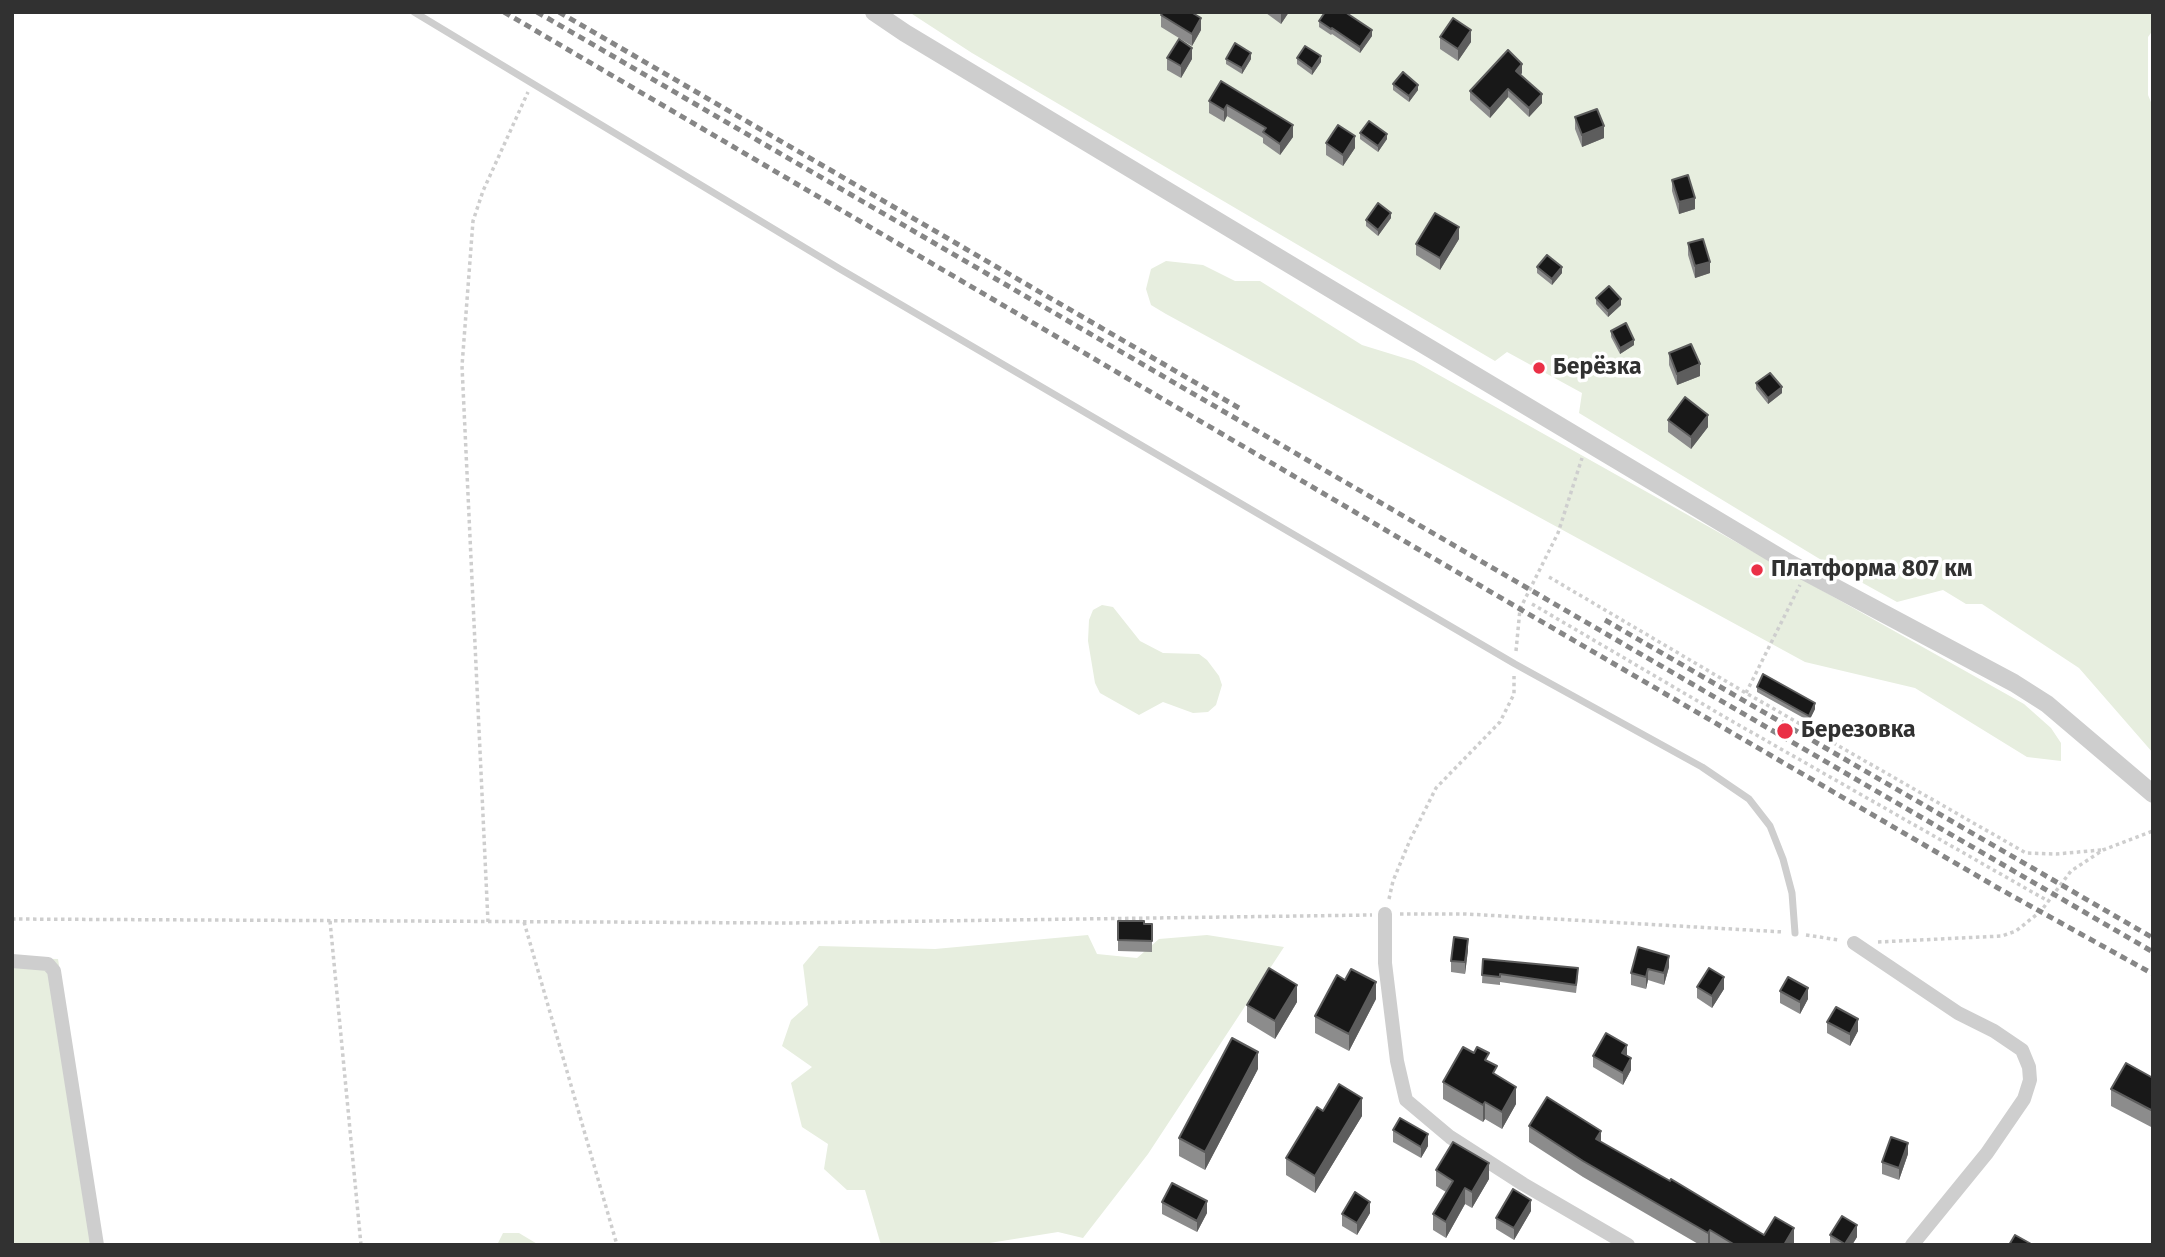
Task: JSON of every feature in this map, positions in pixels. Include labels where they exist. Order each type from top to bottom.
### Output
[{"type":"street","points":[[874,12],[1806,572],[2014,683],[2047,704],[2153,794]]},
{"type":"street","points":[[1385,915],[1385,963],[1397,1060],[1406,1100],[1461,1143],[1523,1184],[1628,1245]]},
{"type":"street","points":[[1854,943],[1958,1013],[1994,1031],[2022,1050],[2029,1067],[2030,1080],[2024,1098],[1987,1153],[1912,1245]]},
{"type":"street","points":[[12,961],[48,964],[54,971],[97,1245]]},
{"type":"lane","points":[[414,12],[864,284],[1515,664],[1702,767],[1749,799],[1770,827],[1783,859],[1792,893],[1796,933]]},
{"type":"path","points":[[488,922],[462,366],[473,221],[483,191],[531,83]]},
{"type":"path","points":[[1385,915],[1397,871],[1436,788],[1500,722],[1514,694],[1520,609],[1558,533],[1587,442]]},
{"type":"path","points":[[1746,693],[1806,572]]},
{"type":"path","points":[[1549,577],[2026,853],[2056,854],[2104,850]]},
{"type":"path","points":[[1532,604],[2048,901]]},
{"type":"path","points":[[12,919],[789,923],[1466,914],[1796,933],[1854,943],[2002,936],[2030,922],[2071,871],[2104,850],[2153,831]]},
{"type":"path","points":[[330,920],[361,1245]]},
{"type":"path","points":[[524,922],[617,1245]]},
{"type":"green space","points":[[909,12],[2153,12],[2153,30],[2148,37],[2148,95],[2153,107],[2153,753],[2079,668],[1982,604],[1966,604],[1943,590],[1897,602],[1823,561],[1579,413],[1582,393],[1507,352],[1495,361],[972,53]]},
{"type":"green space","points":[[1166,261],[1203,265],[1235,281],[1260,281],[1362,345],[1414,361],[2024,704],[2051,728],[2061,743],[2061,761],[2027,757],[1915,688],[1805,662],[1166,314],[1151,305],[1146,289],[1151,269]]},
{"type":"green space","points":[[1102,605],[1113,607],[1140,641],[1163,653],[1199,654],[1207,660],[1222,685],[1216,705],[1208,712],[1193,713],[1163,702],[1139,715],[1100,693],[1095,683],[1088,641],[1089,620],[1093,610]]},
{"type":"green space","points":[[1088,935],[1097,954],[1137,958],[1159,939],[1207,935],[1284,947],[1148,1154],[1083,1238],[1058,1232],[977,1245],[881,1245],[865,1190],[847,1190],[824,1169],[828,1144],[802,1127],[791,1083],[812,1067],[782,1046],[791,1020],[808,1005],[803,965],[819,946],[935,949]]},
{"type":"green space","points":[[12,958],[58,959],[103,1245],[12,1245]]},
{"type":"green space","points":[[503,1233],[519,1233],[539,1245],[497,1245]]},
{"type":"building","points":[[1163,12],[1191,12],[1201,18],[1192,34],[1161,15]]},
{"type":"building","points":[[1325,12],[1345,12],[1372,30],[1360,47],[1319,21]]},
{"type":"building","points":[[1453,18],[1471,30],[1458,49],[1440,37]]},
{"type":"building","points":[[1179,39],[1192,48],[1181,66],[1167,58]]},
{"type":"building","points":[[1235,43],[1251,53],[1242,68],[1226,59]]},
{"type":"building","points":[[1305,46],[1321,56],[1312,69],[1297,58]]},
{"type":"building","points":[[1508,50],[1522,64],[1516,71],[1542,94],[1529,108],[1508,89],[1490,109],[1470,91]]},
{"type":"building","points":[[1403,72],[1418,85],[1409,96],[1393,84]]},
{"type":"building","points":[[1221,81],[1293,125],[1280,144],[1263,132],[1266,128],[1227,105],[1224,110],[1209,101]]},
{"type":"building","points":[[1597,109],[1604,126],[1582,135],[1575,117]]},
{"type":"building","points":[[1369,121],[1387,134],[1378,146],[1360,133]]},
{"type":"building","points":[[1338,125],[1355,136],[1343,155],[1326,143]]},
{"type":"building","points":[[1688,175],[1695,198],[1679,202],[1672,180]]},
{"type":"building","points":[[1378,203],[1391,213],[1378,230],[1366,220]]},
{"type":"building","points":[[1435,213],[1459,227],[1440,258],[1416,244]]},
{"type":"building","points":[[1703,239],[1710,262],[1695,266],[1688,243]]},
{"type":"building","points":[[1547,255],[1562,267],[1552,279],[1537,267]]},
{"type":"building","points":[[1609,286],[1621,299],[1608,311],[1596,298]]},
{"type":"building","points":[[1626,323],[1634,340],[1620,348],[1611,331]]},
{"type":"building","points":[[1691,344],[1700,364],[1677,374],[1669,353]]},
{"type":"building","points":[[1770,373],[1782,387],[1768,398],[1756,383]]},
{"type":"building","points":[[1685,397],[1708,415],[1691,437],[1668,420]]},
{"type":"building","points":[[1763,674],[1815,703],[1809,716],[1757,687]]},
{"type":"building","points":[[1118,921],[1144,921],[1144,924],[1152,924],[1152,941],[1118,940]]},
{"type":"building","points":[[1454,937],[1468,939],[1465,962],[1451,961]]},
{"type":"building","points":[[1638,947],[1669,956],[1664,973],[1648,969],[1646,977],[1631,973]]},
{"type":"building","points":[[1483,959],[1578,968],[1576,985],[1500,974],[1500,977],[1482,975]]},
{"type":"building","points":[[1269,968],[1297,985],[1275,1021],[1247,1005]]},
{"type":"building","points":[[1709,968],[1724,977],[1712,996],[1697,987]]},
{"type":"building","points":[[1351,969],[1376,982],[1349,1034],[1315,1016],[1337,975],[1345,980]]},
{"type":"building","points":[[1788,977],[1808,988],[1800,1002],[1780,991]]},
{"type":"building","points":[[1836,1007],[1858,1019],[1850,1034],[1827,1022]]},
{"type":"building","points":[[1606,1033],[1627,1045],[1622,1053],[1631,1058],[1623,1073],[1593,1056]]},
{"type":"building","points":[[1232,1038],[1258,1052],[1205,1152],[1179,1138]]},
{"type":"building","points":[[1463,1047],[1474,1053],[1477,1047],[1489,1053],[1485,1060],[1497,1066],[1493,1073],[1516,1087],[1502,1112],[1485,1102],[1483,1105],[1443,1082]]},
{"type":"building","points":[[2126,1063],[2153,1078],[2153,1111],[2111,1089]]},
{"type":"building","points":[[1339,1084],[1362,1098],[1315,1176],[1286,1158],[1317,1107],[1323,1111]]},
{"type":"building","points":[[1547,1097],[1601,1131],[1596,1139],[1670,1181],[1671,1179],[1764,1235],[1775,1217],[1794,1228],[1784,1245],[1735,1245],[1710,1230],[1708,1233],[1583,1161],[1529,1126]]},
{"type":"building","points":[[1400,1118],[1428,1134],[1421,1147],[1393,1130]]},
{"type":"building","points":[[1891,1137],[1908,1143],[1899,1168],[1882,1162]]},
{"type":"building","points":[[1453,1142],[1489,1163],[1472,1192],[1465,1188],[1446,1222],[1433,1214],[1453,1181],[1436,1170]]},
{"type":"building","points":[[1172,1183],[1207,1201],[1197,1221],[1162,1202]]},
{"type":"building","points":[[1513,1189],[1531,1200],[1514,1228],[1496,1218]]},
{"type":"building","points":[[1355,1192],[1370,1202],[1357,1223],[1342,1214]]},
{"type":"building","points":[[1842,1216],[1857,1225],[1845,1244],[1830,1235]]},
{"type":"building","points":[[2015,1235],[2033,1245],[2009,1245]]},
{"type":"railway","points":[[504,12],[1998,888],[2153,974]]},
{"type":"railway","points":[[537,12],[2153,952]]},
{"type":"railway","points":[[559,12],[1239,408]]},
{"type":"railway","points":[[1605,620],[2153,938]]},
{"type":"place","name":"Берёзка","points":[[1539,368]]},
{"type":"place","name":"Платформа 807 км","points":[[1757,570]]},
{"type":"place","name":"Березовка","points":[[1785,731]]}]
